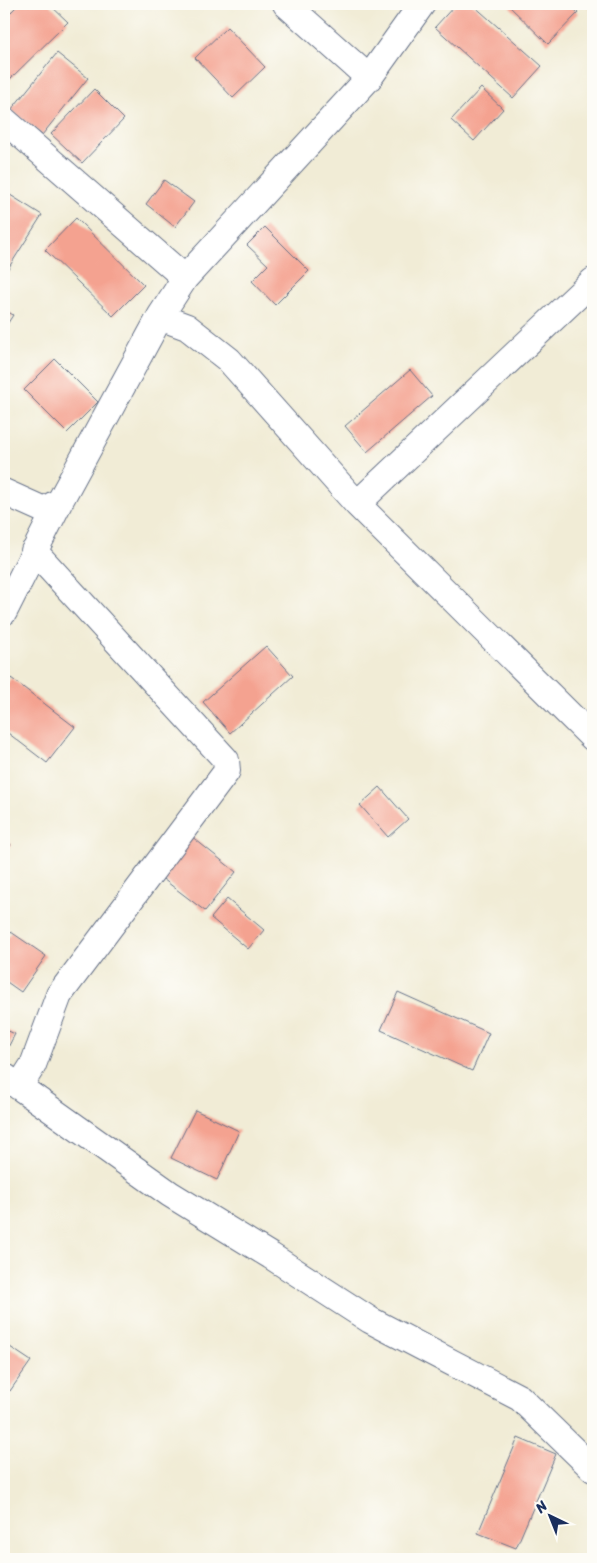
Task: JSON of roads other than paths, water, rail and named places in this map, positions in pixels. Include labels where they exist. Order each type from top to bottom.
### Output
[{"type":"street","points":[[286,4],[369,78]]},
{"type":"street","points":[[4,612],[60,501],[161,315],[185,278],[369,78],[422,4]]},
{"type":"street","points":[[4,120],[185,278]]},
{"type":"street","points":[[357,504],[593,281]]},
{"type":"street","points":[[161,315],[186,327],[228,360],[357,504],[593,738]]},
{"type":"street","points":[[4,492],[44,510],[60,501]]},
{"type":"street","points":[[34,551],[226,760],[227,771],[60,995],[33,1065],[11,1081],[170,1194],[370,1320],[520,1398],[593,1470]]}]
